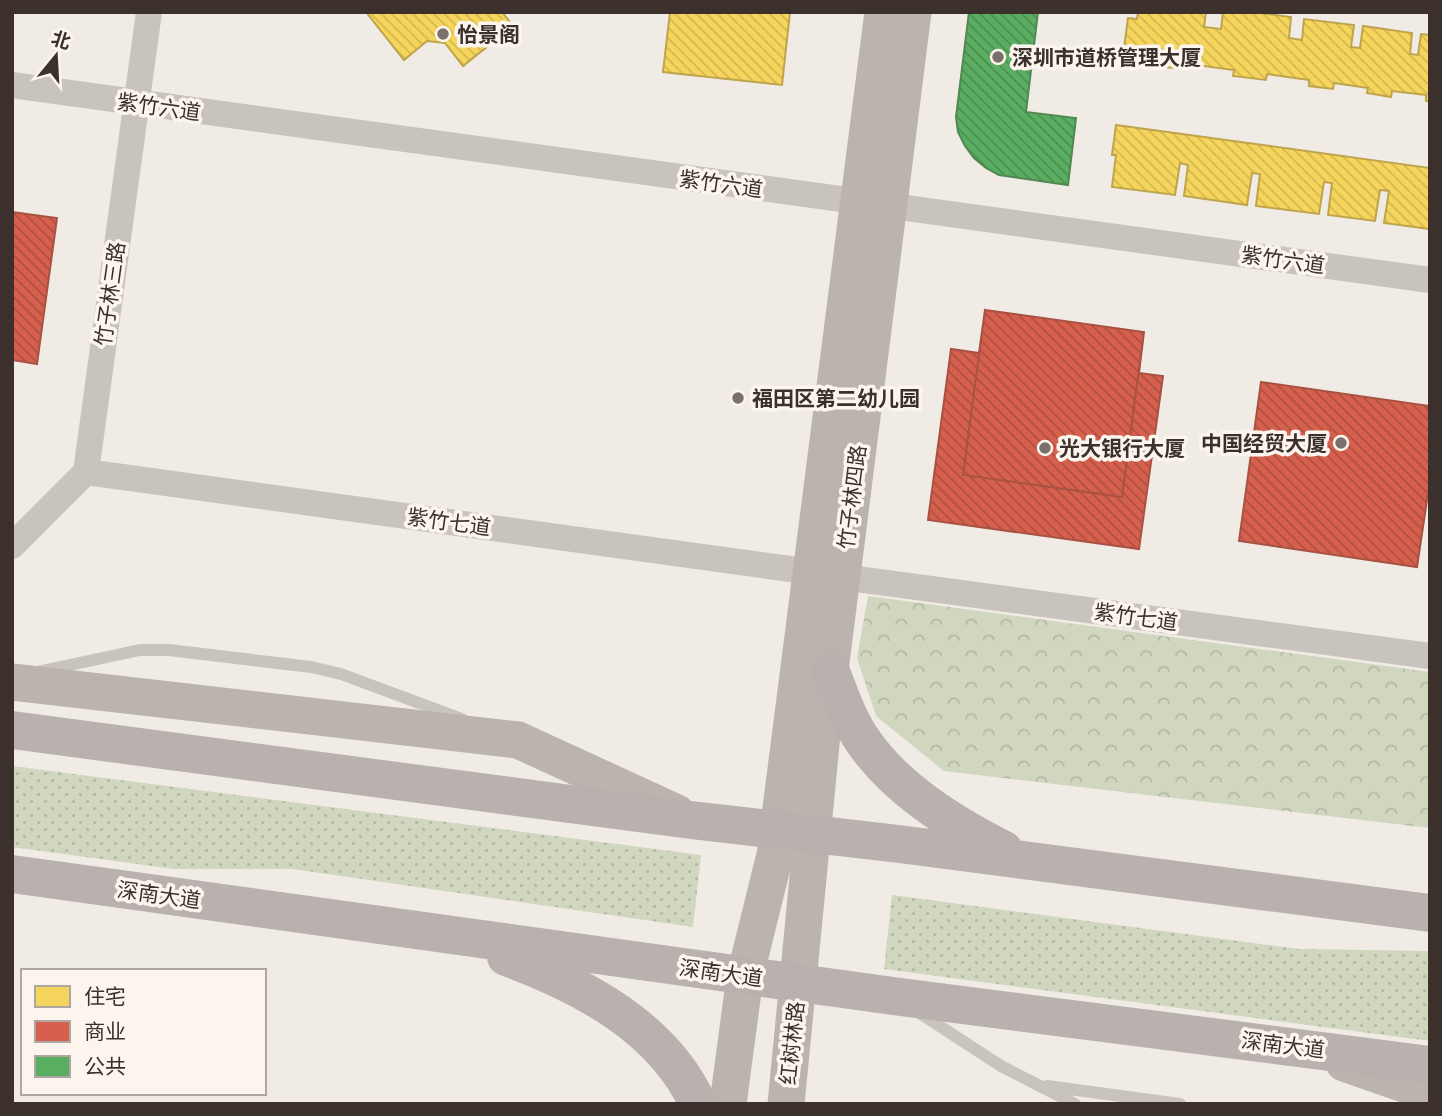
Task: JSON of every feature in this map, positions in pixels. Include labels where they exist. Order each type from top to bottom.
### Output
[{"type":"main road","points":[[830,669],[856,728],[878,761],[935,810],[1025,860]]},
{"type":"main road","points":[[12,730],[691,820],[1430,913]]},
{"type":"main road","name":"深南大道","points":[[13,874],[893,996],[1430,1065]]},
{"type":"main road","points":[[393,928],[500,955],[565,981],[592,996],[636,1026],[654,1042],[679,1070],[698,1104]]},
{"type":"street","name":"竹子林三路","points":[[86,472],[149,12]]},
{"type":"street","name":"竹子林四路","points":[[874,204],[883,12]]},
{"type":"street","name":"竹子林四路","points":[[797,983],[795,832],[874,204],[913,12]]},
{"type":"street","name":"紫竹六道","points":[[12,86],[1430,280]]},
{"type":"street","points":[[12,546],[86,472]]},
{"type":"street","name":"紫竹七道","points":[[86,472],[1430,656]]},
{"type":"street","name":"竹子林四路","points":[[745,976],[755,927],[770,878],[795,832],[830,669],[827,575]]},
{"type":"street","points":[[12,680],[518,740],[691,820]]},
{"type":"street","points":[[728,1104],[745,976]]},
{"type":"street","name":"红树林路","points":[[786,1104],[797,983]]},
{"type":"street","points":[[1300,1047],[1430,1093]]},
{"type":"lane","points":[[12,680],[139,650],[169,650],[311,667],[341,674],[518,740]]},
{"type":"lane","points":[[893,996],[1001,1066],[1075,1104]]},
{"type":"lane","points":[[1037,1085],[1180,1104]]},
{"type":"green space","points":[[868,596],[1430,672],[1430,828],[944,771],[876,716],[857,658]]},
{"type":"green space","points":[[12,766],[701,855],[693,927],[293,869],[174,869],[12,847]]},
{"type":"green space","points":[[892,895],[1299,949],[1430,951],[1430,1041],[884,969]]},
{"type":"building: 住宅","name":"怡景阁","points":[[366,12],[502,12],[513,26],[463,66],[445,43],[427,41],[404,60]]},
{"type":"building: 住宅","points":[[670,12],[790,12],[782,85],[663,72]]},
{"type":"building: 住宅","points":[[1138,12],[1206,12],[1204,27],[1221,29],[1223,12],[1254,12],[1291,17],[1289,38],[1302,40],[1304,19],[1354,25],[1351,47],[1360,48],[1363,26],[1412,33],[1410,54],[1418,55],[1421,34],[1430,35],[1430,102],[1426,101],[1426,95],[1392,91],[1391,97],[1367,93],[1368,88],[1334,83],[1333,89],[1309,86],[1309,80],[1267,74],[1266,80],[1233,76],[1234,70],[1182,63],[1181,69],[1148,65],[1149,59],[1123,56],[1128,18],[1137,19]]},
{"type":"building: 住宅","points":[[1116,125],[1430,168],[1430,229],[1384,223],[1389,191],[1380,190],[1375,221],[1328,215],[1332,183],[1324,182],[1319,214],[1256,206],[1260,174],[1252,173],[1247,205],[1184,196],[1188,165],[1180,163],[1175,195],[1112,187]]},
{"type":"building: 商业","points":[[12,212],[57,218],[37,364],[12,360]]},
{"type":"building: 商业","name":"光大银行大厦","points":[[985,310],[1144,332],[1122,497],[963,475]]},
{"type":"building: 商业","name":"光大银行大厦","points":[[985,310],[1144,332],[1139,373],[1163,376],[1139,549],[928,520],[951,349],[979,353]]},
{"type":"building: 商业","name":"中国经贸大厦","points":[[1261,382],[1430,406],[1430,480],[1417,567],[1239,541]]},
{"type":"building: 公共","name":"深圳市道桥管理大厦","points":[[969,12],[1038,12],[1026,112],[1076,118],[1068,185],[999,175],[974,158],[965,146],[958,132],[956,117]]},
{"type":"place","name":"怡景阁","points":[[443,34]]},
{"type":"place","name":"深圳市道桥管理大厦","points":[[998,57]]},
{"type":"place","name":"福田区第二幼儿园","points":[[738,398]]},
{"type":"place","name":"中国经贸大厦","points":[[1341,443]]},
{"type":"place","name":"光大银行大厦","points":[[1045,448]]}]
